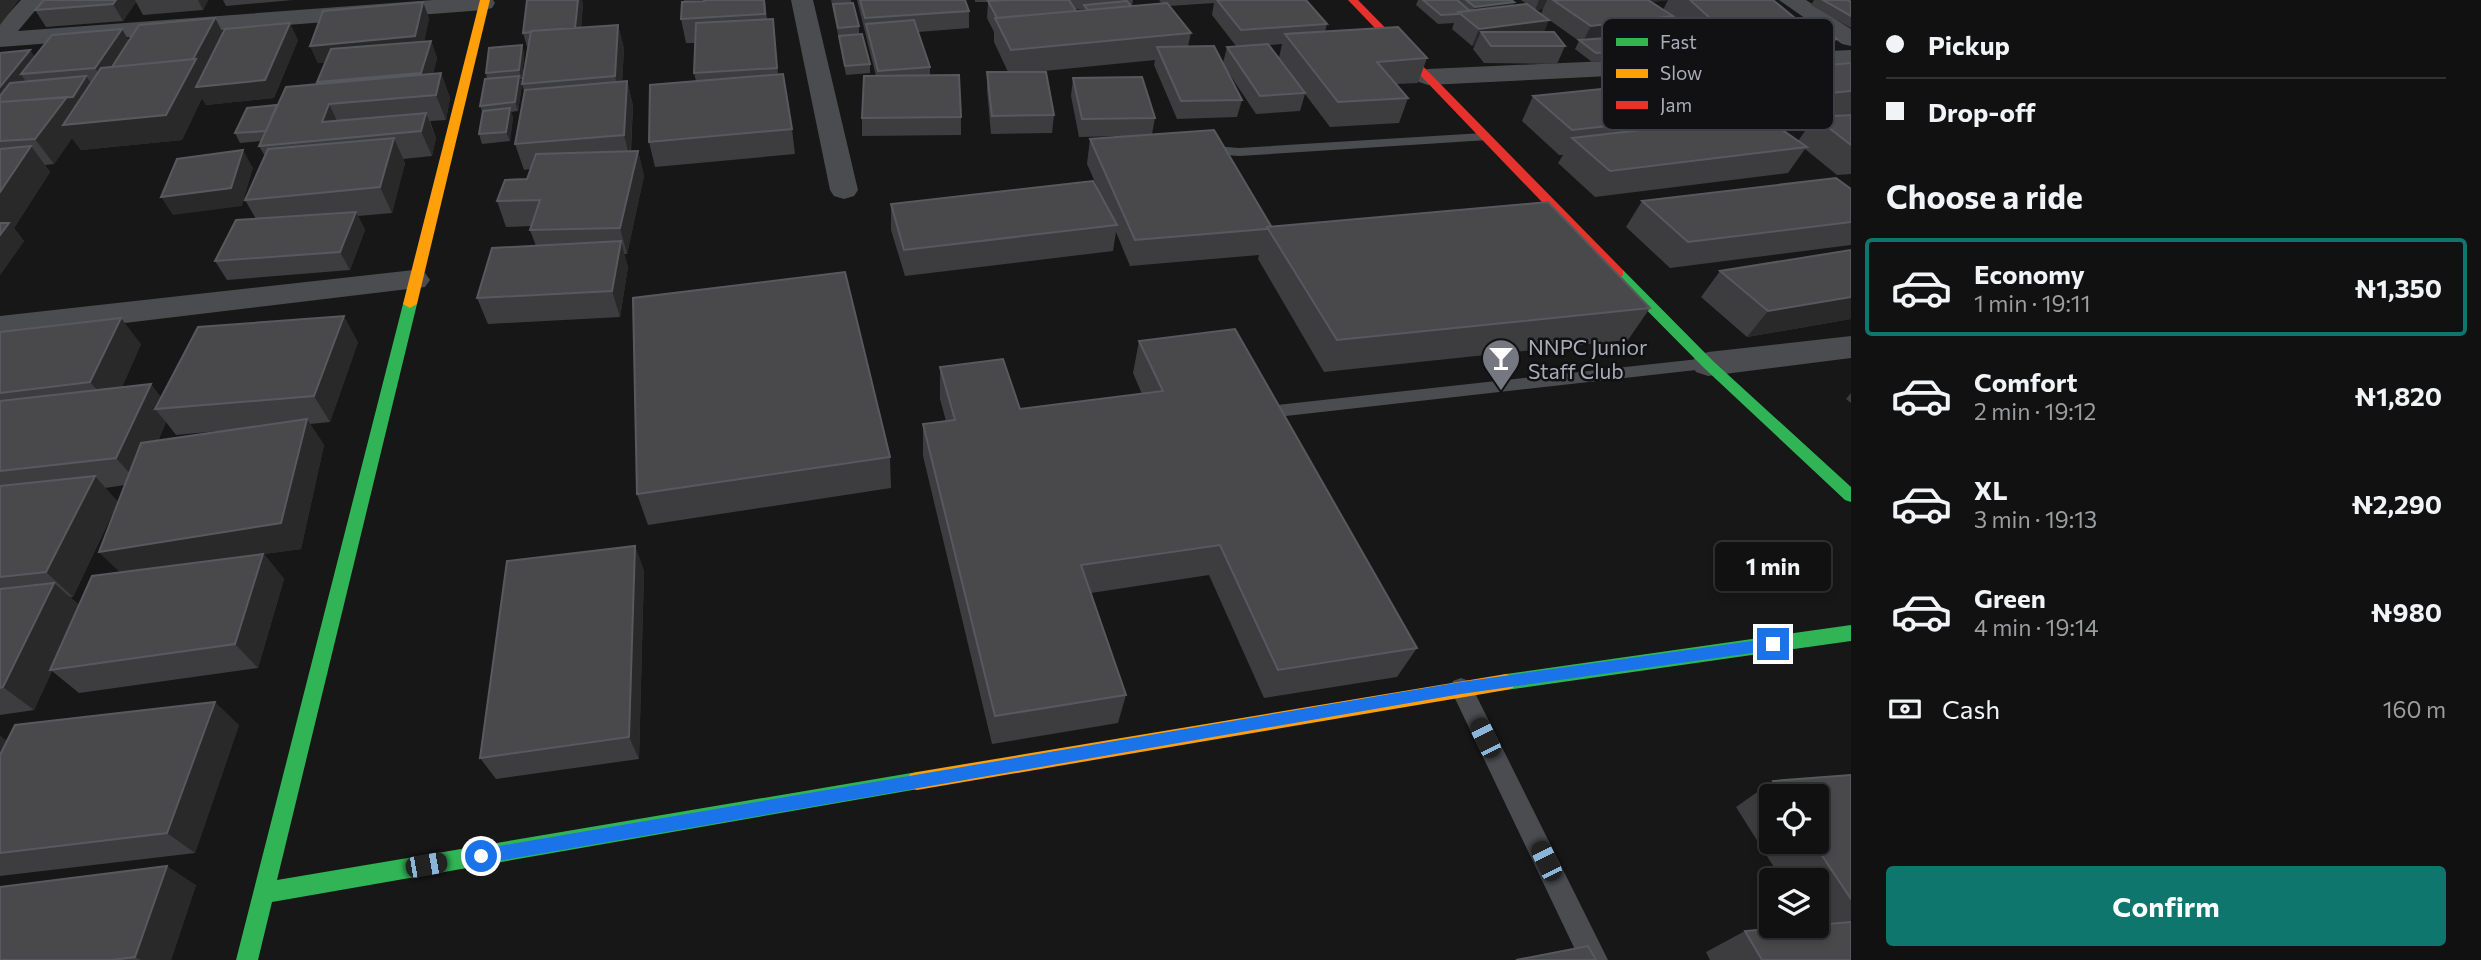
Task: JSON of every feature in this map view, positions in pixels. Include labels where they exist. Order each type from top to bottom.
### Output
[{"type":"street","points":[[0,38],[33,0]]},
{"type":"street","points":[[802,0],[844,190]]},
{"type":"street","points":[[1353,0],[1483,137],[1708,364],[1851,496]]},
{"type":"street","points":[[1790,0],[1818,18]]},
{"type":"street","points":[[0,38],[485,1],[247,960]]},
{"type":"street","points":[[1834,28],[1851,39]]},
{"type":"street","points":[[1428,77],[1602,69]]},
{"type":"street","points":[[0,327],[414,280]]},
{"type":"street","points":[[1708,364],[1851,347]]},
{"type":"street","points":[[263,893],[1461,688],[1851,633]]},
{"type":"lane","points":[[1184,148],[1239,152],[1483,137]]},
{"type":"lane","points":[[1278,411],[1708,364]]},
{"type":"lane","points":[[1461,688],[1594,960]]},
{"type":"building","points":[[44,0],[116,0],[113,4],[35,10]]},
{"type":"building","points":[[527,0],[578,0],[575,28],[523,33]]},
{"type":"building","points":[[764,0],[765,14],[681,19],[682,2]]},
{"type":"building","points":[[860,0],[965,0],[969,11],[865,18]]},
{"type":"building","points":[[1069,0],[1076,11],[997,18],[988,1]]},
{"type":"building","points":[[1217,0],[1306,0],[1327,24],[1241,30]]},
{"type":"building","points":[[1423,0],[1457,0],[1470,11],[1441,15]]},
{"type":"building","points":[[1466,0],[1511,0],[1514,2],[1475,7]]},
{"type":"building","points":[[1553,0],[1648,0],[1673,16],[1602,18],[1602,25],[1591,26]]},
{"type":"building","points":[[1690,0],[1773,0],[1795,18],[1710,18]]},
{"type":"building","points":[[1823,0],[1851,2],[1851,16]]},
{"type":"building","points":[[1127,1],[1131,6],[1088,10],[1084,5]]},
{"type":"building","points":[[423,2],[415,36],[310,46],[323,11]]},
{"type":"building","points":[[853,3],[859,26],[838,28],[833,4]]},
{"type":"building","points":[[1167,3],[1191,33],[1011,50],[995,18]]},
{"type":"building","points":[[1527,4],[1549,20],[1479,29],[1458,12]]},
{"type":"building","points":[[215,18],[193,59],[112,67],[139,25]]},
{"type":"building","points":[[773,19],[777,68],[694,73],[696,23]]},
{"type":"building","points":[[914,20],[930,67],[878,71],[866,24]]},
{"type":"building","points":[[290,23],[265,80],[196,87],[225,29]]},
{"type":"building","points":[[618,25],[615,76],[522,84],[531,31]]},
{"type":"building","points":[[1398,27],[1427,58],[1377,62],[1408,98],[1338,102],[1285,34]]},
{"type":"building","points":[[122,29],[95,68],[21,74],[52,35]]},
{"type":"building","points":[[1481,32],[1554,32],[1565,46],[1491,46]]},
{"type":"building","points":[[862,34],[870,64],[845,66],[839,36]]},
{"type":"building","points":[[1602,38],[1602,53],[1596,53],[1579,40]]},
{"type":"building","points":[[431,41],[421,73],[317,82],[331,49]]},
{"type":"building","points":[[1268,44],[1305,93],[1260,96],[1227,47]]},
{"type":"building","points":[[522,45],[519,70],[486,73],[489,48]]},
{"type":"building","points":[[1214,46],[1242,100],[1181,101],[1157,47]]},
{"type":"building","points":[[30,50],[0,87],[0,53]]},
{"type":"building","points":[[196,59],[166,115],[63,125],[101,68]]},
{"type":"building","points":[[1851,63],[1851,91],[1834,93],[1834,65]]},
{"type":"building","points":[[987,72],[1046,72],[1054,115],[992,116]]},
{"type":"building","points":[[441,73],[436,95],[329,104],[322,122],[426,113],[421,131],[259,146],[286,87]]},
{"type":"building","points":[[783,74],[792,129],[649,142],[650,85]]},
{"type":"building","points":[[959,75],[961,117],[862,118],[864,76]]},
{"type":"building","points":[[86,76],[73,97],[0,102],[0,96],[10,83]]},
{"type":"building","points":[[519,76],[515,102],[480,106],[485,79]]},
{"type":"building","points":[[1142,77],[1155,118],[1082,119],[1073,78]]},
{"type":"building","points":[[627,81],[624,135],[515,144],[525,90]]},
{"type":"building","points":[[1602,89],[1602,127],[1572,130],[1533,96]]},
{"type":"building","points":[[67,97],[35,139],[0,141],[0,102]]},
{"type":"building","points":[[277,105],[266,131],[235,133],[247,108]]},
{"type":"building","points":[[510,108],[506,132],[479,134],[483,111]]},
{"type":"building","points":[[1851,115],[1851,145],[1832,130],[1834,130],[1834,116]]},
{"type":"building","points":[[1214,130],[1271,226],[1266,229],[1135,240],[1090,139]]},
{"type":"building","points":[[1641,130],[1782,130],[1807,147],[1610,171],[1572,138]]},
{"type":"building","points":[[394,138],[380,187],[245,200],[268,149]]},
{"type":"building","points":[[31,146],[0,192],[0,149]]},
{"type":"building","points":[[243,150],[231,188],[161,197],[177,159]]},
{"type":"building","points":[[638,151],[620,228],[530,230],[540,200],[497,201],[505,180],[527,179],[536,154]]},
{"type":"building","points":[[1836,178],[1851,189],[1851,222],[1688,242],[1642,201]]},
{"type":"building","points":[[1093,181],[1117,225],[904,250],[891,204]]},
{"type":"building","points":[[1548,202],[1650,308],[1337,340],[1267,227]]},
{"type":"building","points":[[356,212],[340,252],[215,261],[236,220]]},
{"type":"building","points":[[0,223],[9,223],[0,235]]},
{"type":"building","points":[[621,241],[612,291],[477,298],[492,248]]},
{"type":"building","points":[[1851,250],[1851,297],[1768,311],[1720,271]]},
{"type":"building","points":[[845,272],[890,457],[637,494],[633,298]]},
{"type":"building","points":[[344,316],[314,396],[155,409],[198,327]]},
{"type":"building","points":[[121,318],[90,382],[0,393],[0,332]]},
{"type":"building","points":[[1235,329],[1417,648],[1278,670],[1220,545],[1081,565],[1126,695],[995,716],[923,424],[955,420],[940,367],[1003,359],[1020,409],[1163,391],[1139,341]]},
{"type":"building","points":[[151,384],[116,458],[0,471],[0,401]]},
{"type":"building","points":[[307,419],[281,523],[99,552],[141,443]]},
{"type":"building","points":[[95,476],[46,572],[0,577],[0,486]]},
{"type":"building","points":[[635,546],[629,737],[480,758],[507,561]]},
{"type":"building","points":[[263,554],[235,644],[50,670],[92,576]]},
{"type":"building","points":[[54,583],[3,687],[0,688],[0,589]]},
{"type":"building","points":[[215,702],[167,833],[0,853],[0,755],[15,725]]},
{"type":"building","points":[[1851,775],[1851,899],[1821,854],[1829,854],[1829,784],[1775,784],[1773,781]]},
{"type":"building","points":[[167,866],[135,957],[112,960],[0,960],[0,887]]},
{"type":"building","points":[[1851,922],[1851,960],[1762,960],[1745,931],[1759,930],[1759,938],[1829,938],[1829,924]]},
{"type":"building","points":[[1588,946],[1596,960],[1516,960]]},
{"type":"traffic: fast","points":[[1618,273],[1708,364],[1851,496]]},
{"type":"traffic: fast","points":[[247,960],[410,304]]},
{"type":"traffic: fast","points":[[1506,682],[1851,633]]},
{"type":"traffic: fast","points":[[263,893],[917,781]]},
{"type":"traffic: slow","points":[[410,304],[485,0]]},
{"type":"traffic: slow","points":[[917,781],[1506,682]]},
{"type":"traffic: jam","points":[[1353,0],[1618,273]]},
{"type":"place","name":"NNPC Junior Staff Club","points":[[1501,392]]},
{"type":"route","points":[[481,856],[1461,688],[1773,644]]}]
